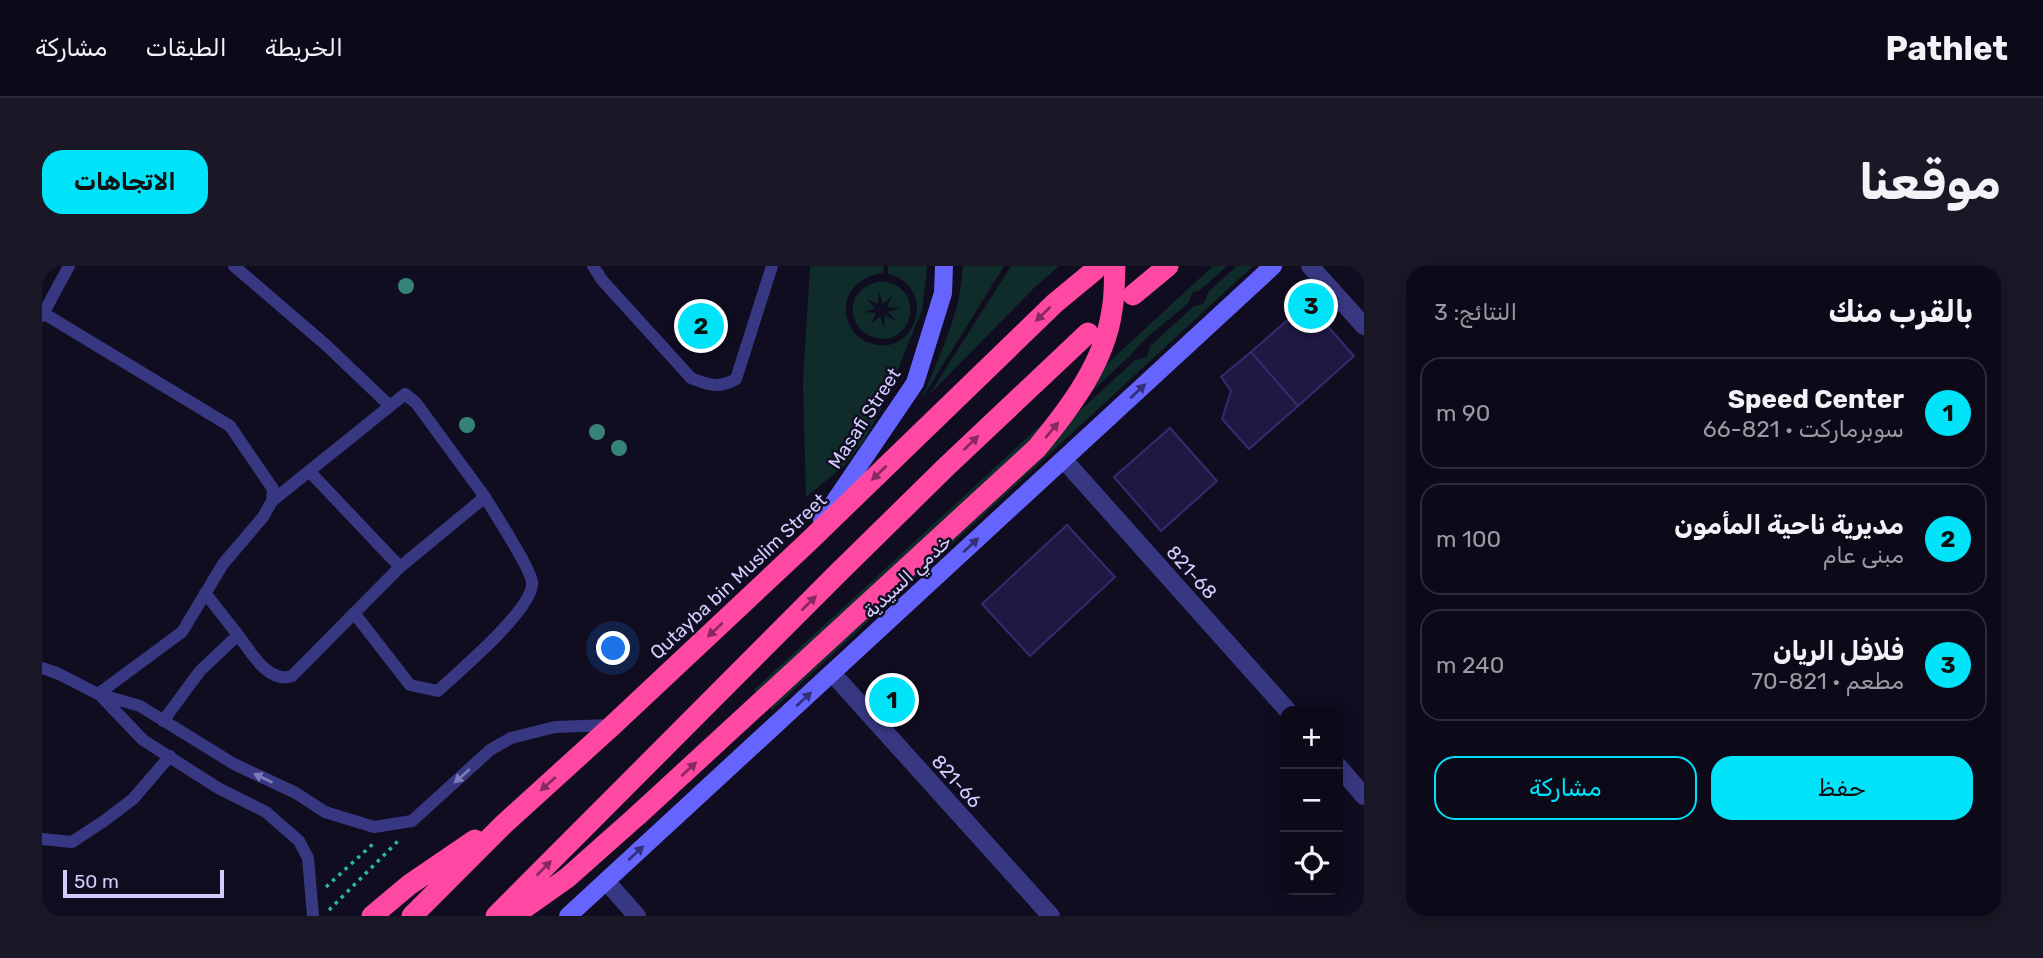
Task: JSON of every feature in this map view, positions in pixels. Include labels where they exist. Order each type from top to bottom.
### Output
[{"type":"highway","points":[[1133,295],[1168,266]]},
{"type":"highway","name":"Qutayba bin Muslim Street","points":[[412,916],[504,824],[807,543],[1055,303],[1105,268]]},
{"type":"highway","points":[[513,916],[567,878],[638,815],[1037,448],[1070,408],[1097,361],[1112,311],[1105,268]]},
{"type":"highway","points":[[496,916],[888,524],[1088,333]]},
{"type":"highway","points":[[372,916],[440,863],[504,824]]},
{"type":"street","name":"Masafi Street","points":[[807,543],[915,383],[943,293],[944,266]]},
{"type":"street","name":"خدمي السيدية","points":[[568,916],[1273,266]]},
{"type":"street","points":[[1310,266],[1364,326]]},
{"type":"street","name":"821-68","points":[[1064,460],[1285,706]]},
{"type":"street","name":"821-66","points":[[832,673],[1051,916]]},
{"type":"street","points":[[1341,769],[1364,796]]},
{"type":"street","points":[[606,881],[637,916]]},
{"type":"lane","points":[[69,266],[43,314],[230,426],[273,489],[272,501]]},
{"type":"lane","points":[[234,266],[327,345],[390,406]]},
{"type":"lane","points":[[593,266],[602,280],[691,378],[708,385],[723,386],[736,379],[772,266]]},
{"type":"lane","points":[[98,694],[182,632],[222,564],[263,517],[272,501],[405,394],[485,497],[532,582],[530,596],[492,640],[438,691],[410,685],[354,613]]},
{"type":"lane","points":[[309,471],[400,567]]},
{"type":"lane","points":[[205,593],[272,675],[284,678],[292,676],[400,567],[485,497]]},
{"type":"lane","points":[[163,721],[200,671],[239,635]]},
{"type":"lane","points":[[42,668],[60,674],[98,694],[140,706],[234,764],[296,793],[325,812],[374,827],[411,821],[491,750],[511,738],[555,727],[613,725]]},
{"type":"lane","points":[[98,694],[143,740],[218,788],[266,812],[299,841],[307,858],[313,916]]},
{"type":"lane","points":[[42,839],[72,842],[133,799],[170,756]]},
{"type":"path","points":[[310,901],[397,824],[408,831],[322,916]]},
{"type":"green space","points":[[810,266],[884,266],[883,273],[866,278],[853,288],[846,303],[846,312],[851,329],[859,338],[886,345],[899,341],[909,332],[917,306],[913,292],[904,281],[888,274],[888,266],[927,266],[927,270],[922,310],[885,401],[865,439],[845,465],[806,497],[803,384]]},
{"type":"green space","points":[[963,266],[1004,266],[921,400],[954,318]]},
{"type":"green space","points":[[1011,266],[1059,266],[929,395]]},
{"type":"green space","points":[[1213,266],[1227,266],[1200,290],[1192,293],[1189,302],[761,697],[754,690]]},
{"type":"green space","points":[[1237,266],[1253,266],[772,710],[765,702],[1135,360],[1147,357],[1150,346],[1193,307],[1204,303],[1209,291]]},
{"type":"green space","points":[[883,281],[897,286],[906,295],[910,306],[905,327],[897,335],[886,339],[867,334],[854,318],[853,304],[859,292]],"holes":[[[879,292],[883,304],[892,296],[887,307],[900,308],[888,312],[896,321],[885,315],[884,328],[880,316],[871,324],[876,313],[864,312],[875,308],[867,299],[878,304]]]},
{"type":"building","points":[[1307,303],[1354,356],[1298,406],[1251,352]]},
{"type":"building","points":[[1251,352],[1298,406],[1249,449],[1222,419],[1231,391],[1221,377]]},
{"type":"building","points":[[1170,428],[1217,481],[1161,531],[1114,477]]},
{"type":"building","points":[[1067,525],[1115,577],[1030,656],[982,604]]},
{"type":"place","name":"فلافل الريان","points":[[1311,306]]},
{"type":"place","name":"مديرية ناحية المأمون","points":[[701,326]]},
{"type":"place","name":"Speed Center","points":[[892,700]]}]
